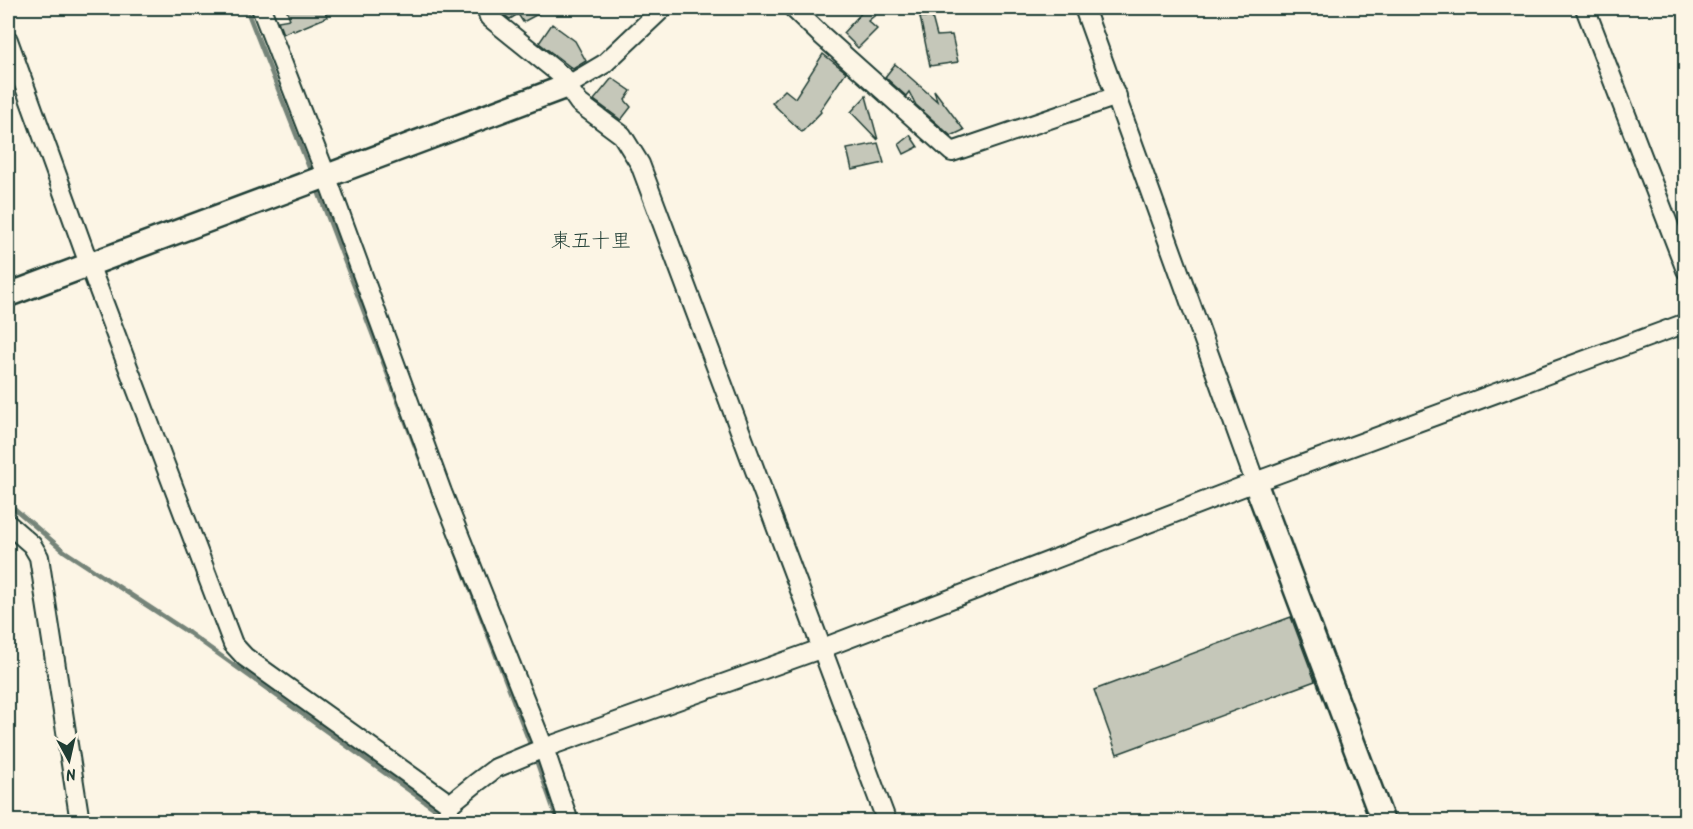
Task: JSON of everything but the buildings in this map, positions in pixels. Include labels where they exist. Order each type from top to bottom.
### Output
[{"type":"street","points":[[261,8],[326,175],[442,492],[544,748],[569,822]]},
{"type":"street","points":[[486,8],[489,17],[569,85],[579,103],[622,135],[640,164],[887,822]]},
{"type":"street","points":[[8,295],[569,85],[604,64],[663,8]]},
{"type":"street","points":[[793,8],[952,152],[1117,96]]},
{"type":"street","points":[[1084,8],[1255,482],[1383,822]]},
{"type":"street","points":[[1585,8],[1686,270]]},
{"type":"street","points":[[8,40],[89,264],[233,644],[246,657],[448,813],[496,768],[544,748],[823,648],[1255,482],[1686,323]]},
{"type":"street","points":[[8,524],[32,545],[39,557],[80,822]]},
{"type":"waterway","points":[[246,8],[312,175]]},
{"type":"waterway","points":[[316,186],[423,467]]},
{"type":"waterway","points":[[8,503],[64,551],[189,633],[442,814]]},
{"type":"waterway","points":[[450,536],[532,749]]},
{"type":"waterway","points":[[535,757],[558,822]]},
{"type":"district","name":"東五十里","points":[[591,242]]}]
